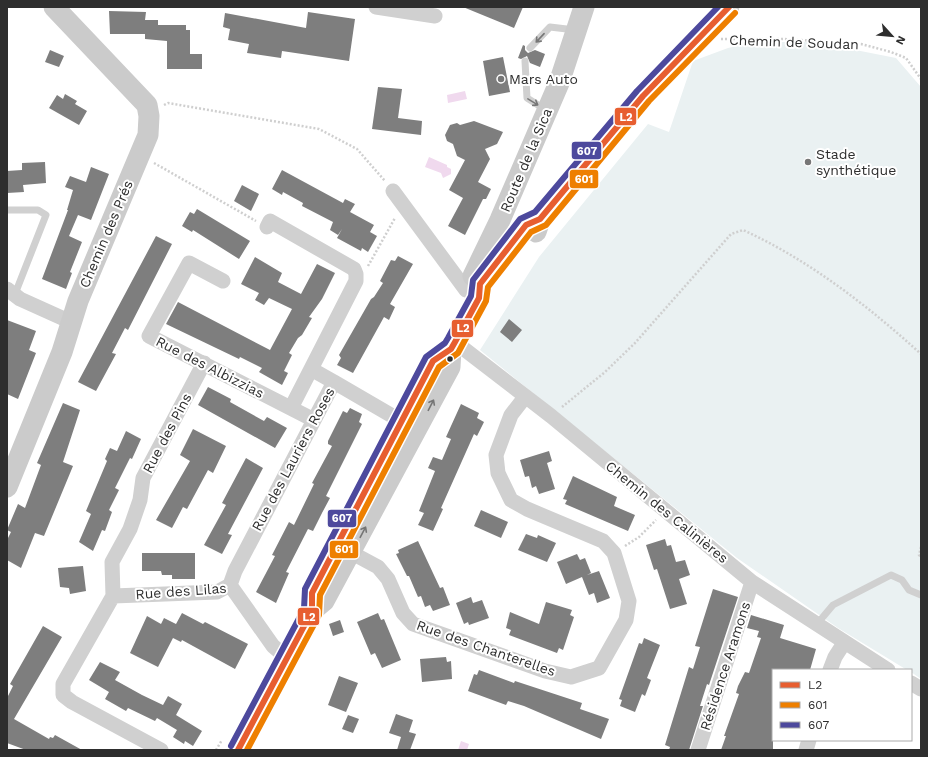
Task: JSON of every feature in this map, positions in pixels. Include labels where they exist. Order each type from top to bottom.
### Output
[{"type":"main road","name":"Route de la Sica","points":[[473,299],[483,258],[547,110],[577,31],[584,7]]},
{"type":"main road","points":[[238,750],[312,611],[324,601],[344,548],[409,427],[450,367],[453,345],[480,284],[526,225],[540,219],[643,96],[704,30],[729,7]]},
{"type":"main road","points":[[58,9],[146,105],[149,116]]},
{"type":"main road","name":"Chemin des Prés","points":[[7,487],[62,352],[71,322],[120,197],[148,135],[149,116]]},
{"type":"street","points":[[376,7],[435,16]]},
{"type":"street","points":[[393,191],[473,299]]},
{"type":"street","points":[[267,227],[270,221],[354,270],[356,274],[356,281],[291,408]]},
{"type":"street","name":"Rue des Albizzias","points":[[223,281],[189,263],[149,336],[314,420]]},
{"type":"street","points":[[11,292],[20,299],[71,322]]},
{"type":"street","name":"Chemin des Calinières","points":[[453,345],[550,416],[752,582],[818,624],[844,643],[886,669]]},
{"type":"street","name":"Rue des Pins","points":[[112,596],[112,562],[130,529],[140,500],[143,478],[204,363]]},
{"type":"street","points":[[311,369],[334,382]]},
{"type":"street","name":"Rue des Lauriers Roses","points":[[230,585],[235,571],[334,382],[409,427]]},
{"type":"street","points":[[525,397],[511,415],[496,456],[498,473],[511,500],[527,509],[603,541],[614,553]]},
{"type":"street","name":"Rue des Chanterelles","points":[[344,548],[378,567],[388,579],[403,613],[413,624],[545,671],[571,677],[599,668],[626,620],[629,601],[614,553]]},
{"type":"street","name":"Résidence Aramons","points":[[698,750],[752,582]]},
{"type":"street","name":"Rue des Lilas","points":[[112,596],[217,592],[230,585],[273,646],[287,658]]},
{"type":"street","points":[[112,596],[63,684],[63,695],[72,702],[161,750]]},
{"type":"street","points":[[830,669],[835,657],[844,643]]},
{"type":"street","points":[[912,684],[921,688]]},
{"type":"lane","points":[[530,48],[550,27],[577,31]]},
{"type":"lane","points":[[525,61],[527,98],[547,110]]},
{"type":"lane","points":[[7,210],[38,210],[46,215],[11,292]]},
{"type":"lane","points":[[818,624],[833,605],[891,575],[902,580],[909,590],[921,595]]},
{"type":"path","name":"Chemin de Soudan","points":[[704,30],[722,40],[784,40],[861,44],[891,52],[906,58],[921,79]]},
{"type":"path","points":[[149,116],[168,103],[319,129],[357,148],[393,191]]},
{"type":"path","points":[[140,155],[267,227]]},
{"type":"path","points":[[356,274],[366,270],[403,203]]},
{"type":"path","points":[[550,416],[605,372],[635,343],[731,234],[744,230],[775,245],[830,279],[921,354]]},
{"type":"path","points":[[614,553],[639,538],[665,511]]},
{"type":"path","points":[[921,547],[921,557]]},
{"type":"shaded area","points":[[754,42],[815,42],[896,58],[921,87],[921,679],[912,673],[912,669],[905,669],[838,628],[737,558],[480,350],[539,257],[648,124],[669,132],[693,61],[728,48]]},
{"type":"shaded area","points":[[465,91],[467,99],[448,103],[447,95]]},
{"type":"shaded area","points":[[429,157],[447,165],[447,167],[451,169],[451,174],[443,178],[441,173],[425,167]]},
{"type":"shaded area","points":[[461,741],[469,744],[467,750],[458,750]]},
{"type":"building","points":[[463,7],[523,7],[514,28]]},
{"type":"building","points":[[109,11],[146,12],[145,20],[158,20],[158,25],[186,25],[186,30],[190,30],[190,54],[202,54],[202,69],[167,69],[167,41],[145,39],[145,34],[110,34]]},
{"type":"building","points":[[308,12],[355,19],[349,61],[282,51],[281,58],[247,53],[249,44],[228,40],[230,29],[223,27],[225,13],[306,28]]},
{"type":"building","points":[[523,45],[528,53],[535,50],[545,54],[540,67],[530,63],[527,56],[521,59],[518,58]]},
{"type":"building","points":[[50,50],[64,56],[59,67],[45,62]]},
{"type":"building","points":[[503,57],[510,92],[489,96],[483,61]]},
{"type":"building","points":[[378,87],[402,89],[398,118],[422,121],[421,135],[372,129]]},
{"type":"building","points":[[65,94],[77,101],[75,104],[87,111],[79,125],[49,108],[57,95],[63,99]]},
{"type":"building","points":[[474,121],[503,132],[497,144],[485,149],[490,159],[478,182],[491,189],[486,199],[483,199],[465,235],[448,226],[463,198],[449,190],[465,160],[457,156],[453,144],[447,141],[445,135],[450,125],[457,123],[460,125]]},
{"type":"building","points":[[45,162],[46,183],[23,185],[24,192],[7,193],[7,171],[22,170],[22,163]]},
{"type":"building","points":[[91,167],[109,174],[91,220],[78,215],[69,236],[82,242],[70,272],[72,273],[66,289],[42,279],[68,210],[73,190],[65,187],[70,176],[86,182]]},
{"type":"building","points":[[282,170],[343,203],[345,199],[355,204],[350,212],[374,225],[370,232],[377,236],[368,252],[362,248],[361,251],[337,238],[342,229],[338,235],[330,230],[333,222],[302,206],[303,203],[283,192],[282,195],[272,189]]},
{"type":"building","points":[[242,185],[259,194],[251,211],[234,201]]},
{"type":"building","points":[[197,209],[250,241],[239,259],[193,230],[192,232],[182,226],[190,212],[194,214]]},
{"type":"building","points":[[156,236],[172,244],[128,330],[125,328],[112,353],[116,354],[96,391],[78,382]]},
{"type":"building","points":[[398,256],[413,264],[390,304],[395,307],[389,320],[384,317],[353,373],[337,365],[341,358],[339,355],[371,299],[383,283],[380,281],[391,260],[395,261]]},
{"type":"building","points":[[255,257],[282,273],[278,282],[301,294],[317,264],[335,273],[322,299],[309,317],[312,318],[289,353],[292,355],[284,371],[288,373],[282,385],[259,372],[262,368],[240,357],[239,359],[166,324],[178,302],[270,350],[292,309],[269,298],[264,305],[255,300],[259,293],[241,284]]},
{"type":"building","points":[[509,319],[522,330],[512,342],[500,332]]},
{"type":"building","points":[[7,320],[36,331],[29,350],[36,353],[18,399],[7,394]]},
{"type":"building","points":[[208,387],[231,399],[230,402],[264,421],[267,417],[287,428],[275,448],[198,405]]},
{"type":"building","points":[[63,403],[80,410],[63,462],[73,466],[44,536],[35,533],[21,568],[7,560],[7,540],[11,532],[7,530],[18,504],[25,508],[41,465],[37,463]]},
{"type":"building","points":[[461,404],[479,413],[477,418],[484,422],[477,436],[474,434],[441,508],[443,509],[433,531],[418,525],[424,513],[419,511],[435,471],[428,468],[433,457],[442,460],[451,439],[446,437]]},
{"type":"building","points":[[350,408],[362,414],[359,422],[362,424],[326,496],[330,498],[313,531],[308,529],[286,572],[289,573],[276,603],[256,592],[275,556],[272,555],[289,522],[294,525],[314,484],[312,483],[332,446],[328,444],[328,441],[343,411],[347,413]]},
{"type":"building","points":[[193,429],[226,446],[213,473],[208,470],[187,509],[183,507],[172,528],[156,520],[190,461],[180,455]]},
{"type":"building","points":[[126,431],[141,439],[132,459],[130,458],[115,488],[119,490],[109,510],[112,512],[105,531],[102,530],[93,551],[79,542],[91,514],[86,511],[107,461],[105,459],[110,448],[117,451]]},
{"type":"building","points":[[549,451],[552,461],[547,463],[555,489],[539,494],[536,486],[532,488],[529,476],[525,477],[520,460]]},
{"type":"building","points":[[246,458],[263,468],[228,534],[232,535],[222,554],[204,545],[226,505],[222,503]]},
{"type":"building","points":[[573,476],[617,497],[614,506],[635,515],[628,531],[565,504],[567,500],[563,499]]},
{"type":"building","points":[[481,510],[508,522],[501,538],[474,526]]},
{"type":"building","points":[[526,534],[537,538],[538,535],[556,543],[547,562],[518,550]]},
{"type":"building","points":[[665,539],[667,546],[671,545],[676,562],[685,560],[690,575],[679,579],[687,604],[670,609],[657,569],[654,570],[646,545]]},
{"type":"building","points":[[418,541],[440,588],[443,587],[450,605],[433,611],[430,605],[425,607],[421,596],[418,597],[409,576],[407,576],[396,554],[399,553],[398,550]]},
{"type":"building","points":[[142,553],[195,553],[195,579],[172,579],[172,575],[162,575],[161,571],[142,571]]},
{"type":"building","points":[[577,554],[580,560],[585,558],[591,573],[587,575],[599,571],[610,598],[597,603],[594,593],[589,595],[582,577],[566,584],[557,562]]},
{"type":"building","points":[[83,566],[86,591],[70,594],[69,588],[60,587],[58,568]]},
{"type":"building","points":[[713,589],[738,597],[709,685],[707,684],[700,706],[703,706],[689,750],[669,750],[670,747],[665,745],[689,667],[693,669],[700,647],[695,646]]},
{"type":"building","points":[[471,597],[473,603],[482,600],[489,618],[469,625],[468,622],[464,624],[456,603]]},
{"type":"building","points":[[546,602],[572,610],[570,615],[574,617],[563,650],[559,648],[557,653],[509,635],[511,630],[506,628],[510,612],[539,624]]},
{"type":"building","points":[[182,613],[203,624],[205,622],[248,644],[235,669],[182,640],[181,642],[173,638],[158,667],[130,653],[147,616],[161,624],[164,618],[176,624]]},
{"type":"building","points":[[378,613],[381,620],[384,619],[401,660],[382,668],[375,653],[371,655],[357,622]]},
{"type":"building","points":[[751,615],[784,625],[780,638],[816,649],[810,669],[772,669],[773,750],[721,750],[726,736],[724,736],[739,694],[736,693],[738,686],[745,672],[749,673],[761,638],[757,637],[759,631],[747,628]]},
{"type":"building","points":[[340,620],[344,632],[333,636],[329,624]]},
{"type":"building","points":[[43,626],[62,637],[14,719],[49,739],[50,737],[53,738],[55,735],[82,750],[26,750],[7,743],[7,698],[13,686],[10,684]]},
{"type":"building","points":[[644,638],[660,645],[647,678],[651,680],[645,696],[642,694],[635,712],[620,706],[622,700],[619,699],[639,643],[642,644]]},
{"type":"building","points":[[446,657],[447,662],[451,661],[452,679],[422,682],[420,659]]},
{"type":"building","points":[[100,662],[120,672],[115,680],[142,695],[163,705],[168,696],[182,704],[176,715],[202,731],[193,746],[185,741],[184,744],[173,737],[177,730],[157,718],[155,721],[128,708],[126,711],[105,699],[109,692],[89,680]]},
{"type":"building","points":[[479,670],[514,683],[515,681],[582,703],[580,709],[609,719],[601,739],[524,706],[508,701],[506,705],[468,691],[474,674],[477,675]]},
{"type":"building","points":[[339,676],[358,683],[346,712],[328,705]]},
{"type":"building","points":[[396,714],[413,720],[409,732],[416,734],[410,750],[397,750],[401,737],[389,733]]},
{"type":"building","points":[[348,715],[359,719],[353,733],[342,729]]},
{"type":"transit line","name":"607","points":[[231,746],[304,609],[305,589],[426,357],[445,343],[471,296],[473,280],[520,219],[535,212],[637,91],[718,7]]},
{"type":"transit line","name":"L2","points":[[238,750],[312,611],[312,593],[433,361],[451,349],[479,298],[480,284],[526,225],[540,219],[643,96],[729,7]]},
{"type":"transit line","name":"601","points":[[247,750],[319,615],[320,595],[439,367],[458,353],[486,301],[488,287],[531,232],[546,225],[649,101],[735,13]]},
{"type":"place","name":"Mars Auto","points":[[501,79]]},
{"type":"place","name":"Stade synthétique","points":[[808,162]]}]
